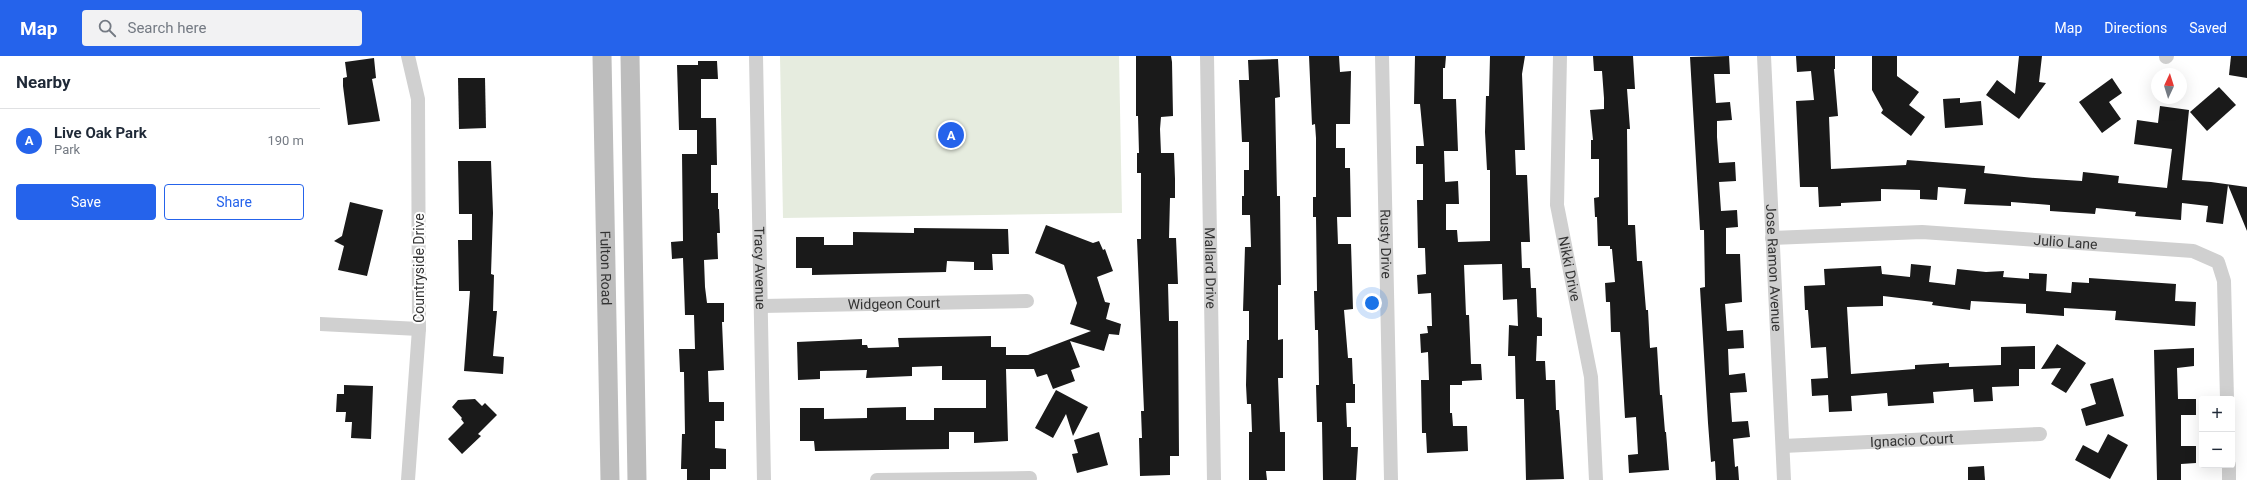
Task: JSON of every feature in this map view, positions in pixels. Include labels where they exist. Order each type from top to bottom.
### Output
[{"type":"main road","name":"Fulton Road","points":[[602,56],[610,480]]},
{"type":"main road","name":"Fulton Road","points":[[630,56],[637,480]]},
{"type":"street","name":"Countryside Drive","points":[[408,56],[418,99],[419,329],[408,480]]},
{"type":"street","name":"Tracy Avenue","points":[[756,56],[764,480]]},
{"type":"street","name":"Mallard Drive","points":[[1207,56],[1214,480]]},
{"type":"street","name":"Rusty Drive","points":[[1382,56],[1391,480]]},
{"type":"street","name":"Nikki Drive","points":[[1560,56],[1557,205],[1590,377],[1596,480]]},
{"type":"street","name":"Jose Ramon Avenue","points":[[1764,56],[1784,480]]},
{"type":"street","name":"Julio Lane","points":[[1772,238],[1922,232],[2193,252],[2218,262],[2224,281],[2227,396]]},
{"type":"street","name":"Widgeon Court","points":[[761,306],[1027,301]]},
{"type":"street","points":[[320,324],[419,329]]},
{"type":"street","name":"Ignacio Court","points":[[1783,446],[2040,434]]},
{"type":"street","points":[[2229,468],[2229,480]]},
{"type":"street","points":[[876,480],[1030,478]]},
{"type":"shaded area","points":[[780,56],[1119,56],[1122,213],[783,218]]},
{"type":"building","points":[[1136,56],[1171,56],[1172,62],[1173,116],[1161,117],[1160,129],[1161,153],[1174,153],[1175,179],[1175,198],[1170,198],[1169,238],[1176,238],[1178,284],[1168,284],[1169,321],[1178,321],[1179,456],[1170,456],[1170,475],[1140,476],[1139,438],[1142,438],[1141,411],[1144,411],[1137,239],[1141,239],[1141,173],[1137,173],[1137,153],[1139,153],[1138,116],[1136,116]]},
{"type":"building","points":[[1309,56],[1339,56],[1340,72],[1351,71],[1350,124],[1336,124],[1336,148],[1345,148],[1345,168],[1350,168],[1351,217],[1337,217],[1338,244],[1351,244],[1353,309],[1344,310],[1348,358],[1352,358],[1353,384],[1355,384],[1355,403],[1346,403],[1347,427],[1351,427],[1351,447],[1358,447],[1356,480],[1323,480],[1322,422],[1317,422],[1316,385],[1319,385],[1318,330],[1315,330],[1314,291],[1317,291],[1316,217],[1313,217],[1313,197],[1316,197],[1316,138],[1315,124],[1312,125]]},
{"type":"building","points":[[1415,56],[1446,56],[1445,68],[1443,68],[1443,99],[1456,99],[1458,151],[1444,151],[1445,182],[1458,181],[1459,204],[1446,204],[1446,230],[1457,230],[1458,242],[1490,241],[1490,170],[1487,170],[1485,132],[1486,96],[1489,96],[1490,56],[1525,56],[1522,74],[1525,150],[1515,150],[1516,175],[1527,175],[1530,242],[1521,242],[1522,268],[1530,268],[1531,288],[1536,288],[1537,317],[1542,318],[1542,336],[1537,336],[1536,361],[1545,361],[1546,380],[1555,380],[1556,410],[1559,410],[1564,479],[1526,480],[1524,399],[1516,399],[1515,356],[1508,356],[1509,325],[1518,326],[1517,299],[1503,300],[1502,264],[1464,265],[1466,315],[1469,315],[1471,364],[1481,364],[1482,380],[1462,381],[1462,385],[1450,385],[1450,413],[1452,413],[1453,426],[1467,426],[1468,451],[1427,453],[1426,433],[1422,433],[1421,380],[1429,380],[1428,352],[1421,353],[1420,334],[1428,333],[1427,326],[1432,326],[1431,293],[1418,294],[1417,275],[1426,274],[1425,248],[1418,248],[1417,200],[1423,200],[1423,164],[1416,164],[1416,146],[1424,146],[1420,104],[1414,104]]},
{"type":"building","points":[[1593,56],[1633,56],[1635,89],[1627,89],[1630,129],[1627,129],[1628,225],[1635,225],[1637,261],[1642,261],[1646,310],[1648,310],[1650,348],[1657,347],[1660,395],[1662,395],[1669,470],[1629,473],[1628,455],[1638,454],[1636,417],[1625,418],[1620,332],[1611,332],[1610,302],[1606,302],[1605,283],[1615,282],[1612,249],[1610,249],[1610,246],[1598,246],[1597,217],[1595,217],[1594,198],[1599,197],[1599,159],[1591,159],[1591,140],[1593,140],[1590,110],[1604,109],[1604,98],[1602,71],[1594,71]]},
{"type":"building","points":[[1729,56],[1730,74],[1714,74],[1716,103],[1730,102],[1732,120],[1717,121],[1717,137],[1719,163],[1735,162],[1736,181],[1719,182],[1721,211],[1737,210],[1738,227],[1726,228],[1726,254],[1740,254],[1742,302],[1725,304],[1727,331],[1743,330],[1744,348],[1728,349],[1729,375],[1745,373],[1747,392],[1730,393],[1732,422],[1748,421],[1750,437],[1733,439],[1735,467],[1738,466],[1739,480],[1716,480],[1715,461],[1711,462],[1708,423],[1700,288],[1705,287],[1704,230],[1700,230],[1690,57]]},
{"type":"building","points":[[1796,56],[1835,56],[1834,69],[1838,116],[1829,117],[1831,169],[1906,165],[1907,160],[1985,166],[1984,173],[2035,178],[2082,181],[2083,172],[2119,176],[2118,183],[2167,188],[2172,149],[2134,144],[2137,120],[2158,123],[2160,106],[2189,110],[2182,180],[2247,187],[2247,231],[2228,185],[2223,224],[2206,222],[2208,206],[2182,203],[2181,220],[2135,216],[2136,212],[2096,208],[2095,214],[2050,211],[2050,205],[2011,202],[2011,206],[1964,204],[1966,189],[1938,187],[1937,200],[1920,199],[1920,190],[1881,189],[1881,201],[1841,203],[1841,206],[1819,207],[1818,187],[1800,187],[1796,101],[1814,100],[1811,71],[1797,72]]},
{"type":"building","points":[[1872,56],[1897,56],[1897,76],[1919,92],[1909,105],[1925,117],[1911,136],[1881,113],[1883,110],[1872,90]]},
{"type":"building","points":[[2019,56],[2042,56],[2039,82],[2046,83],[2019,119],[1986,95],[1997,80],[2015,94]]},
{"type":"building","points":[[2231,56],[2247,56],[2247,78],[2229,75]]},
{"type":"building","points":[[374,58],[376,78],[372,79],[380,121],[348,125],[343,86],[343,78],[347,77],[345,62]]},
{"type":"building","points":[[1278,59],[1280,97],[1275,98],[1277,196],[1280,196],[1281,285],[1278,285],[1278,340],[1283,339],[1283,378],[1278,378],[1280,432],[1285,432],[1285,471],[1266,471],[1267,480],[1249,480],[1249,432],[1252,432],[1251,404],[1247,404],[1246,385],[1249,311],[1243,311],[1245,247],[1251,247],[1250,215],[1242,215],[1242,196],[1244,196],[1244,170],[1249,170],[1249,142],[1242,142],[1239,80],[1249,80],[1248,60]]},
{"type":"building","points":[[698,61],[717,61],[718,79],[701,79],[701,118],[716,118],[717,165],[711,165],[711,193],[718,193],[720,233],[717,233],[718,259],[704,260],[705,287],[707,303],[724,303],[724,322],[722,322],[724,370],[708,371],[709,402],[724,402],[724,421],[715,421],[715,448],[726,449],[726,469],[710,469],[710,480],[687,480],[687,469],[681,469],[682,434],[685,434],[684,372],[680,372],[679,349],[695,349],[694,315],[685,315],[683,258],[672,259],[671,242],[683,241],[682,154],[697,154],[697,130],[679,130],[677,65],[698,65]]},
{"type":"building","points":[[458,78],[485,78],[486,128],[459,129]]},
{"type":"building","points":[[2112,78],[2122,93],[2109,102],[2121,119],[2102,133],[2079,102]]},
{"type":"building","points":[[2219,87],[2236,105],[2207,131],[2190,112]]},
{"type":"building","points":[[1960,98],[1960,103],[1981,101],[1983,125],[1945,128],[1943,99]]},
{"type":"building","points":[[458,161],[491,161],[493,213],[491,274],[494,275],[493,311],[497,311],[493,356],[504,357],[503,374],[464,371],[470,291],[459,291],[458,240],[472,240],[472,214],[459,214]]},
{"type":"building","points":[[350,202],[383,210],[367,276],[338,270],[344,246],[334,241],[342,236]]},
{"type":"building","points":[[1046,225],[1093,243],[1099,241],[1103,250],[1105,249],[1113,271],[1097,277],[1105,302],[1110,303],[1106,319],[1121,324],[1119,335],[1109,334],[1104,351],[1070,341],[1080,367],[1071,370],[1075,381],[1053,389],[1047,374],[1037,377],[1034,369],[1006,369],[1008,441],[974,443],[974,432],[949,432],[949,449],[815,451],[814,441],[800,441],[800,408],[824,408],[824,419],[867,418],[867,408],[906,407],[906,420],[934,420],[934,408],[986,408],[986,380],[942,380],[942,366],[912,367],[912,376],[866,378],[867,370],[820,371],[820,379],[798,380],[797,342],[862,339],[862,345],[867,345],[868,348],[899,347],[898,338],[991,336],[991,347],[1006,347],[1006,355],[1028,355],[1091,331],[1070,324],[1077,303],[1064,265],[1035,253]]},
{"type":"building","points":[[914,228],[1008,229],[1009,254],[992,254],[993,270],[974,270],[974,262],[947,261],[946,272],[812,275],[812,268],[796,268],[796,237],[824,237],[824,245],[853,245],[853,232],[914,233]]},
{"type":"building","points":[[1911,264],[1931,266],[1929,282],[1955,285],[1957,269],[1986,272],[2004,271],[2003,277],[2029,279],[2029,273],[2047,274],[2046,291],[2071,293],[2072,282],[2089,283],[2089,278],[2176,284],[2175,301],[2196,302],[2195,326],[2115,320],[2116,311],[2064,308],[2064,316],[2026,313],[2026,304],[1971,301],[1970,310],[1932,305],[1933,302],[1883,296],[1883,306],[1847,307],[1851,374],[1915,369],[1915,365],[1949,363],[1949,367],[2001,365],[2001,347],[2035,346],[2035,369],[2019,369],[2019,386],[1992,387],[1993,401],[1974,402],[1973,389],[1933,392],[1934,403],[1888,406],[1887,393],[1851,396],[1852,411],[1829,412],[1828,395],[1812,396],[1811,379],[1828,378],[1826,347],[1811,348],[1808,310],[1805,310],[1804,286],[1825,285],[1824,269],[1881,266],[1882,274],[1910,277]]},
{"type":"building","points":[[2057,344],[2086,363],[2066,393],[2051,384],[2061,368],[2041,369]]},
{"type":"building","points":[[2194,348],[2194,366],[2177,368],[2178,399],[2196,399],[2196,415],[2181,415],[2181,446],[2196,446],[2196,463],[2181,464],[2181,480],[2157,480],[2154,350]]},
{"type":"building","points":[[2113,378],[2124,416],[2086,426],[2081,409],[2096,404],[2090,384]]},
{"type":"building","points":[[344,385],[373,386],[371,439],[351,438],[352,422],[345,422],[346,412],[336,412],[337,394],[344,394]]},
{"type":"building","points":[[1056,390],[1088,407],[1073,436],[1066,414],[1053,438],[1035,428]]},
{"type":"building","points":[[475,399],[482,406],[485,403],[497,415],[478,434],[481,436],[462,454],[448,439],[464,423],[461,419],[462,418],[452,407],[458,400]]},
{"type":"building","points":[[1099,432],[1108,465],[1077,473],[1072,454],[1078,453],[1074,440]]},
{"type":"building","points":[[2108,434],[2128,445],[2110,479],[2075,460],[2083,445],[2098,453]]},
{"type":"building","points":[[1984,466],[1985,480],[1968,480],[1968,467]]},
{"type":"place","name":"Live Oak Park","points":[[951,135]]}]
